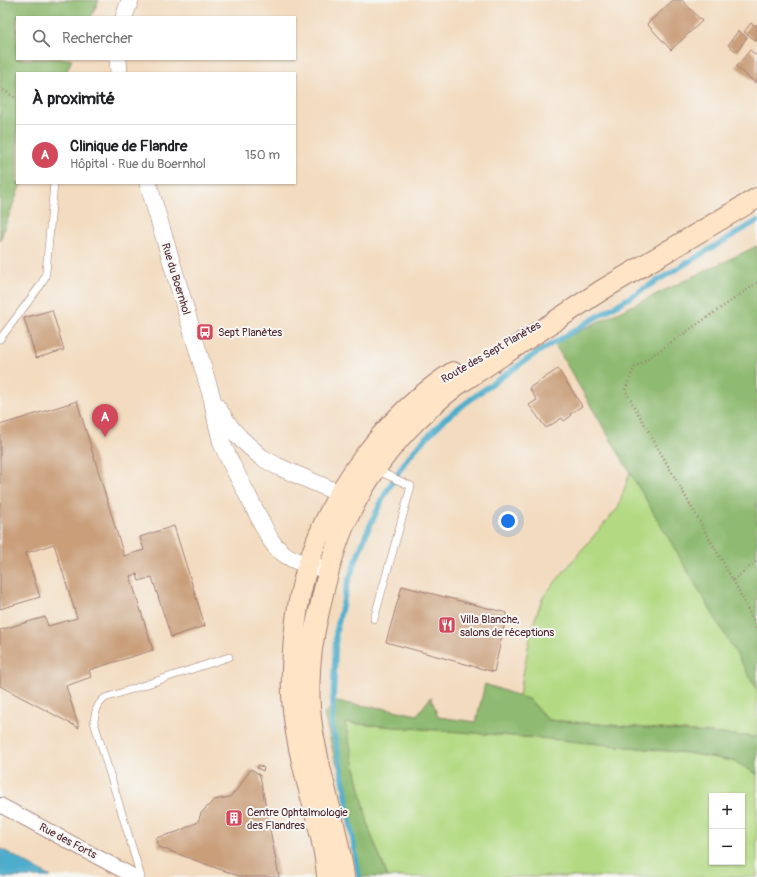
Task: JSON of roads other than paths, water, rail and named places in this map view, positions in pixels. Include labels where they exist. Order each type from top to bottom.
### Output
[{"type":"main road","name":"Route des Sept Planètes","points":[[344,877],[336,833],[313,732],[310,684],[316,620],[328,570],[344,526],[348,498],[356,468],[374,444],[407,408],[428,390],[457,370],[481,355],[602,290],[757,198]]},
{"type":"main road","name":"Route des Sept Planètes","points":[[327,877],[319,829],[297,739],[292,698],[294,631],[300,595],[308,565],[319,534],[348,498],[382,473],[394,446],[414,423],[435,403],[456,386],[602,290]]},
{"type":"street","points":[[124,16],[130,0]]},
{"type":"street","points":[[118,60],[119,72]]},
{"type":"street","name":"Rue du Boernhol","points":[[148,184],[212,398],[216,424],[222,444],[270,539],[276,547],[284,555],[296,561],[328,570]]},
{"type":"street","name":"Rue du Boernhol","points":[[212,398],[231,428],[261,457],[277,466],[348,498]]},
{"type":"street","name":"Rue des Forts","points":[[0,805],[135,877]]},
{"type":"lane","points":[[0,339],[40,286],[45,277],[54,184]]},
{"type":"lane","points":[[374,619],[411,486],[382,473]]},
{"type":"lane","points":[[140,877],[94,722],[96,710],[105,698],[229,657]]},
{"type":"water","points":[[0,848],[51,877],[0,877]]},
{"type":"waterway","points":[[359,877],[345,789],[332,724],[336,632],[348,582],[366,534],[385,494],[406,460],[421,443],[445,419],[479,393],[535,354],[757,221]]},
{"type":"place","name":"Sept Planètes","points":[[205,332]]},
{"type":"place","name":"Clinique de Flandre","points":[[105,437]]},
{"type":"place","name":"Villa Blanche, salons de réceptions","points":[[447,625]]},
{"type":"place","name":"Centre Ophtalmologie des Flandres","points":[[234,818]]}]
